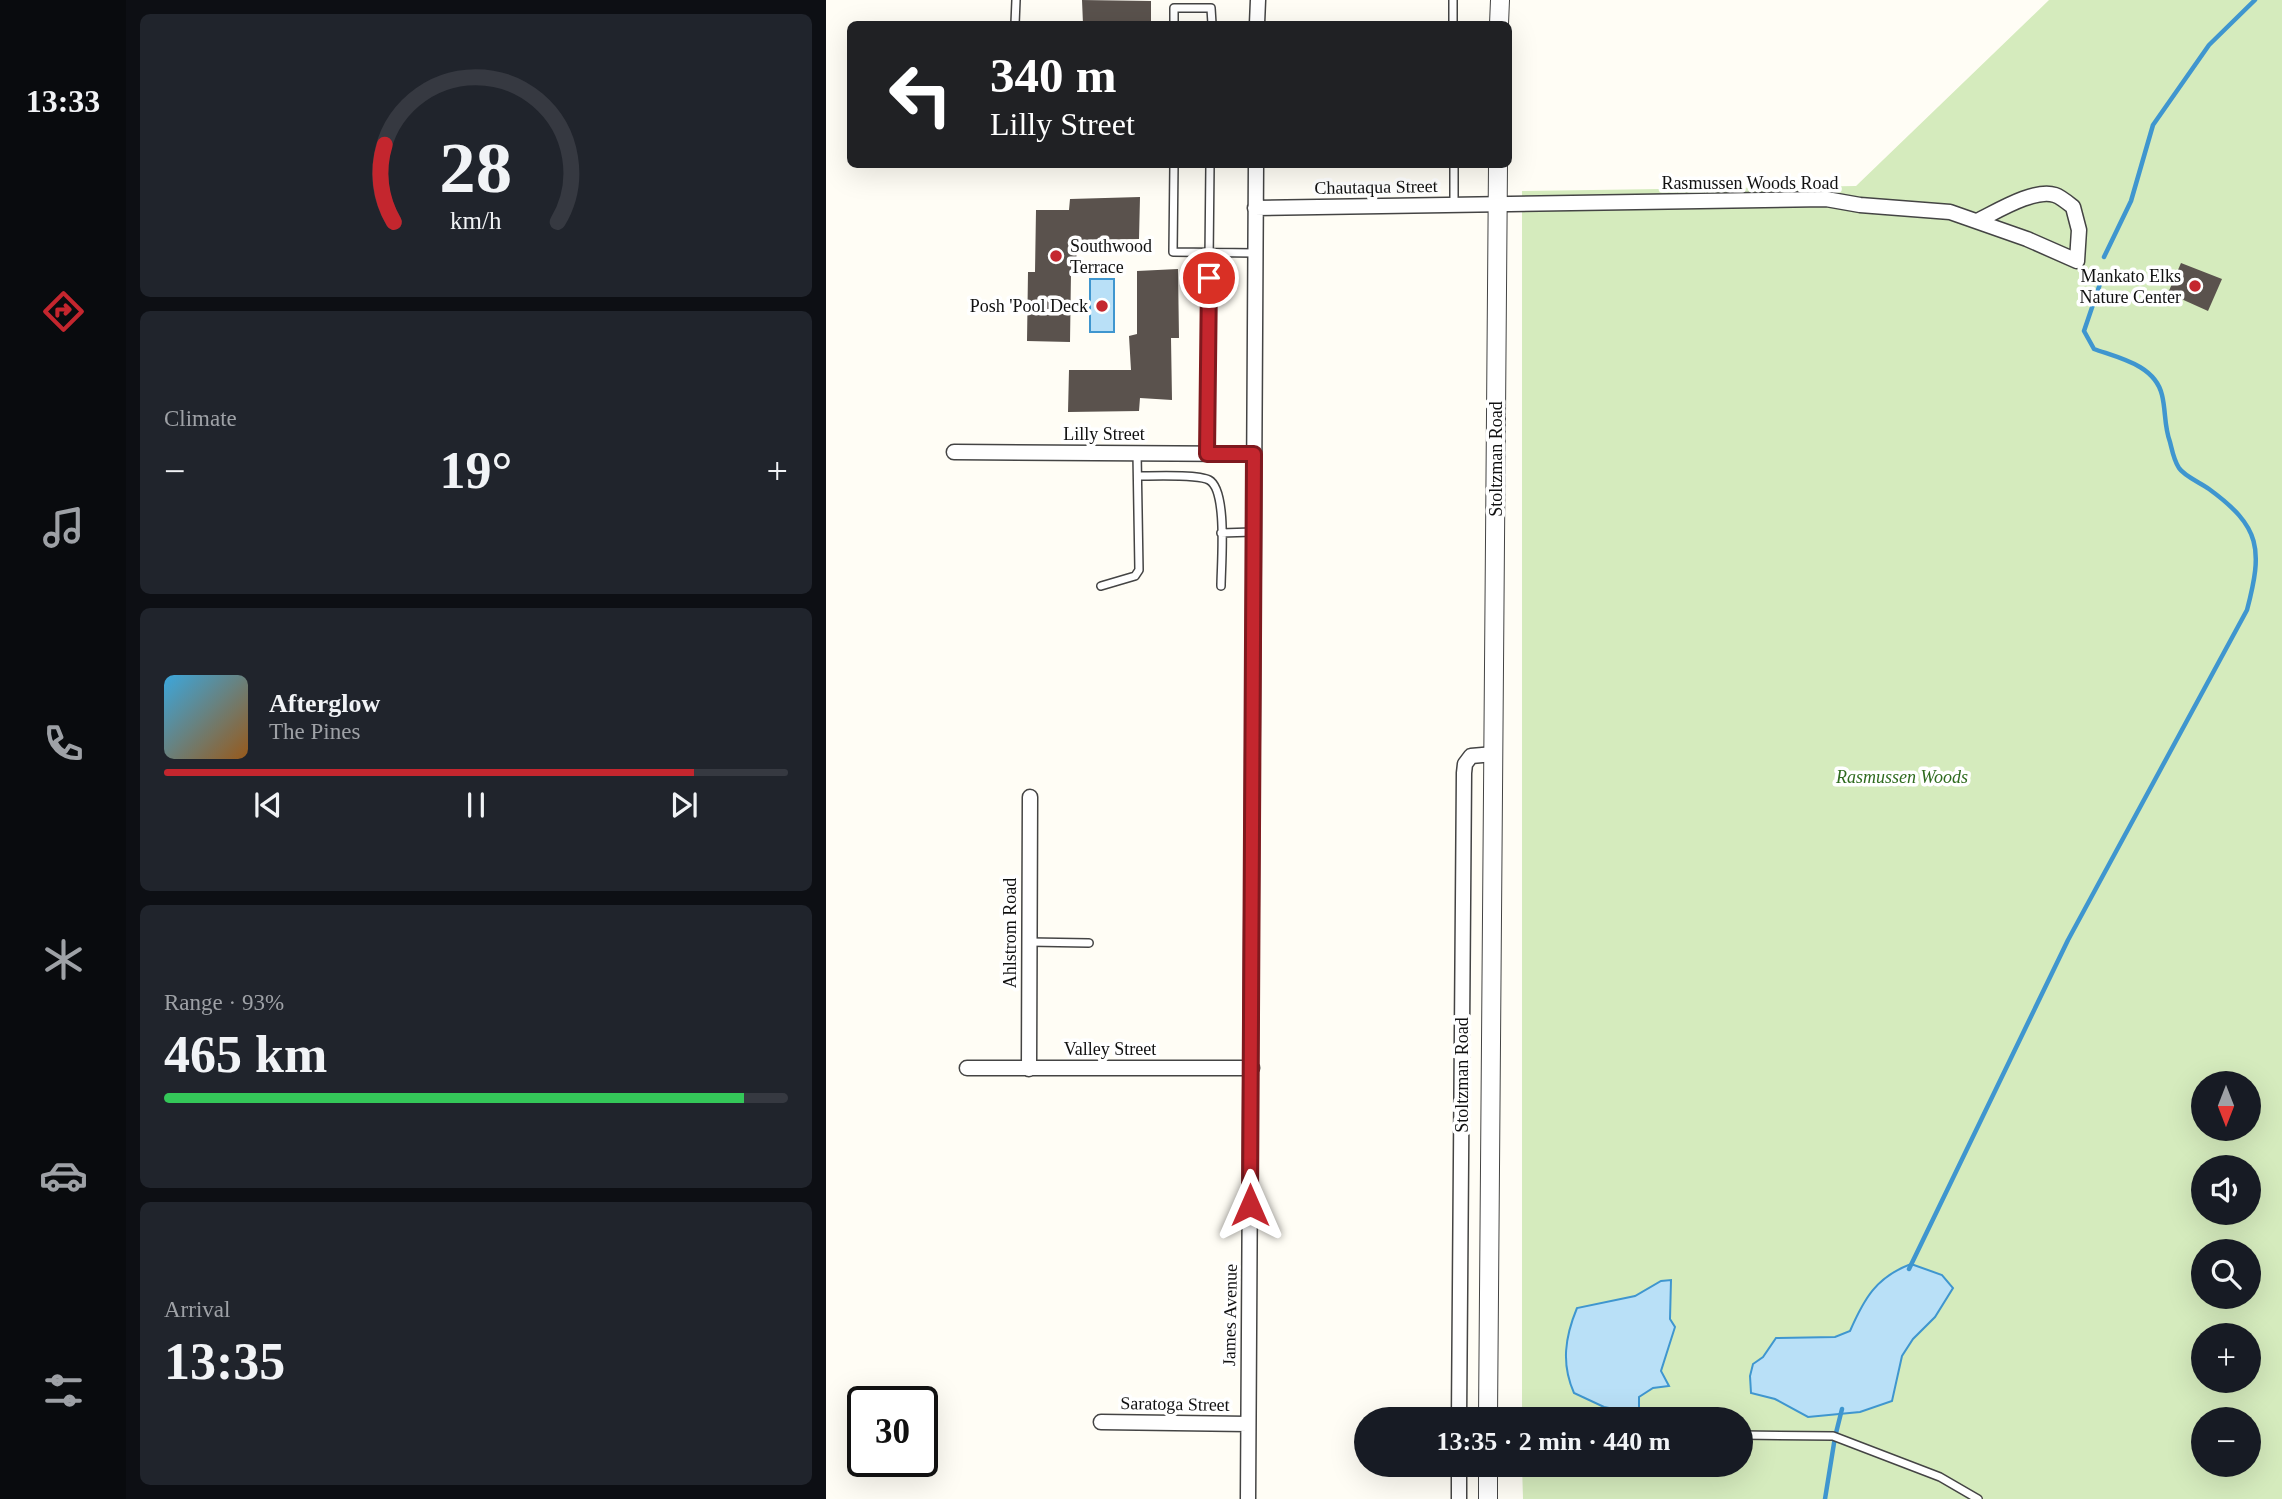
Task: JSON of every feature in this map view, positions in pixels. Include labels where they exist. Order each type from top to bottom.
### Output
[{"type":"street","points":[[1257,21],[1258,0]]},
{"type":"street","points":[[1499,21],[1500,0]]},
{"type":"street","name":"James Avenue","points":[[1248,1499],[1256,168]]},
{"type":"street","name":"Stoltzman Road","points":[[1488,1407],[1498,168]]},
{"type":"street","name":"Rasmussen Woods Road","points":[[1497,205],[1826,198],[1860,205],[1950,212],[2027,239],[2077,261],[2079,230],[2073,207],[2053,194],[2017,201],[1977,221]]},
{"type":"street","name":"Chautaqua Street","points":[[1255,208],[1497,205]]},
{"type":"street","name":"Lilly Street","points":[[954,452],[1254,454]]},
{"type":"street","name":"Stoltzman Road","points":[[1459,1407],[1464,773],[1465,764],[1471,756],[1494,754]]},
{"type":"street","name":"Ahlstrom Road","points":[[1029,1069],[1030,797]]},
{"type":"street","name":"Valley Street","points":[[967,1068],[1252,1068]]},
{"type":"street","name":"Saratoga Street","points":[[1101,1422],[1248,1424]]},
{"type":"street","points":[[1459,1477],[1459,1499]]},
{"type":"street","points":[[1488,1477],[1488,1499]]},
{"type":"lane","points":[[1015,21],[1016,0]]},
{"type":"lane","points":[[1453,0],[1453,21]]},
{"type":"lane","points":[[1174,21],[1174,8],[1212,8],[1212,21]]},
{"type":"lane","points":[[1174,168],[1173,252],[1255,253]]},
{"type":"lane","points":[[1207,454],[1210,168]]},
{"type":"lane","points":[[1454,168],[1454,205]]},
{"type":"lane","points":[[1101,586],[1135,576],[1139,570],[1137,453]]},
{"type":"lane","points":[[1138,476],[1205,478],[1217,487],[1221,505],[1221,586]]},
{"type":"lane","points":[[1221,533],[1254,532]]},
{"type":"lane","points":[[1029,942],[1089,943]]},
{"type":"lane","points":[[1753,1436],[1833,1436],[1940,1477],[1978,1499]]},
{"type":"green space","name":"Rasmussen Woods","points":[[2049,0],[2282,0],[2282,1499],[1523,1499],[1522,1477],[1753,1477],[1753,1407],[1522,1407],[1522,191],[1856,186]]},
{"type":"water","name":"Posh 'Pool Deck","points":[[1090,279],[1114,279],[1114,332],[1090,332]]},
{"type":"water","points":[[1911,1264],[1942,1275],[1953,1288],[1935,1317],[1913,1339],[1902,1356],[1892,1401],[1860,1412],[1808,1417],[1775,1399],[1751,1393],[1750,1376],[1753,1364],[1763,1357],[1776,1338],[1835,1337],[1850,1331],[1866,1299],[1880,1282]]},
{"type":"water","points":[[1671,1280],[1670,1319],[1675,1327],[1661,1371],[1669,1386],[1653,1388],[1639,1397],[1639,1407],[1604,1407],[1574,1393],[1567,1372],[1566,1350],[1577,1308],[1635,1296],[1661,1281]]},
{"type":"building","points":[[1082,0],[1151,1],[1151,21],[1083,21]]},
{"type":"building","name":"Southwood Terrace","points":[[1140,197],[1139,239],[1076,240],[1077,273],[1071,272],[1070,342],[1027,341],[1028,272],[1035,272],[1036,210],[1069,210],[1070,199]]},
{"type":"building","name":"Mankato Elks Nature Center","points":[[2181,263],[2222,279],[2208,311],[2168,293]]},
{"type":"building","name":"Southwood Terrace","points":[[1178,269],[1179,338],[1171,338],[1172,400],[1140,398],[1139,411],[1068,412],[1069,370],[1131,370],[1129,336],[1137,334],[1137,271]]},
{"type":"waterway","points":[[2104,257],[2131,201],[2153,125],[2209,45],[2255,0]]},
{"type":"waterway","points":[[1909,1269],[2068,940],[2247,610],[2252,589],[2256,555],[2254,541],[2239,515],[2179,468],[2168,436],[2158,385],[2152,376],[2135,364],[2094,349],[2084,331],[2101,281]]},
{"type":"waterway","points":[[1825,1499],[1842,1409]]},
{"type":"place","name":"Southwood Terrace","points":[[1056,256]]},
{"type":"place","name":"Mankato Elks Nature Center","points":[[2195,286]]},
{"type":"place","name":"Posh 'Pool Deck","points":[[1102,306]]},
{"type":"route","points":[[1209,278],[1207,454],[1254,454],[1250,1205]]}]
